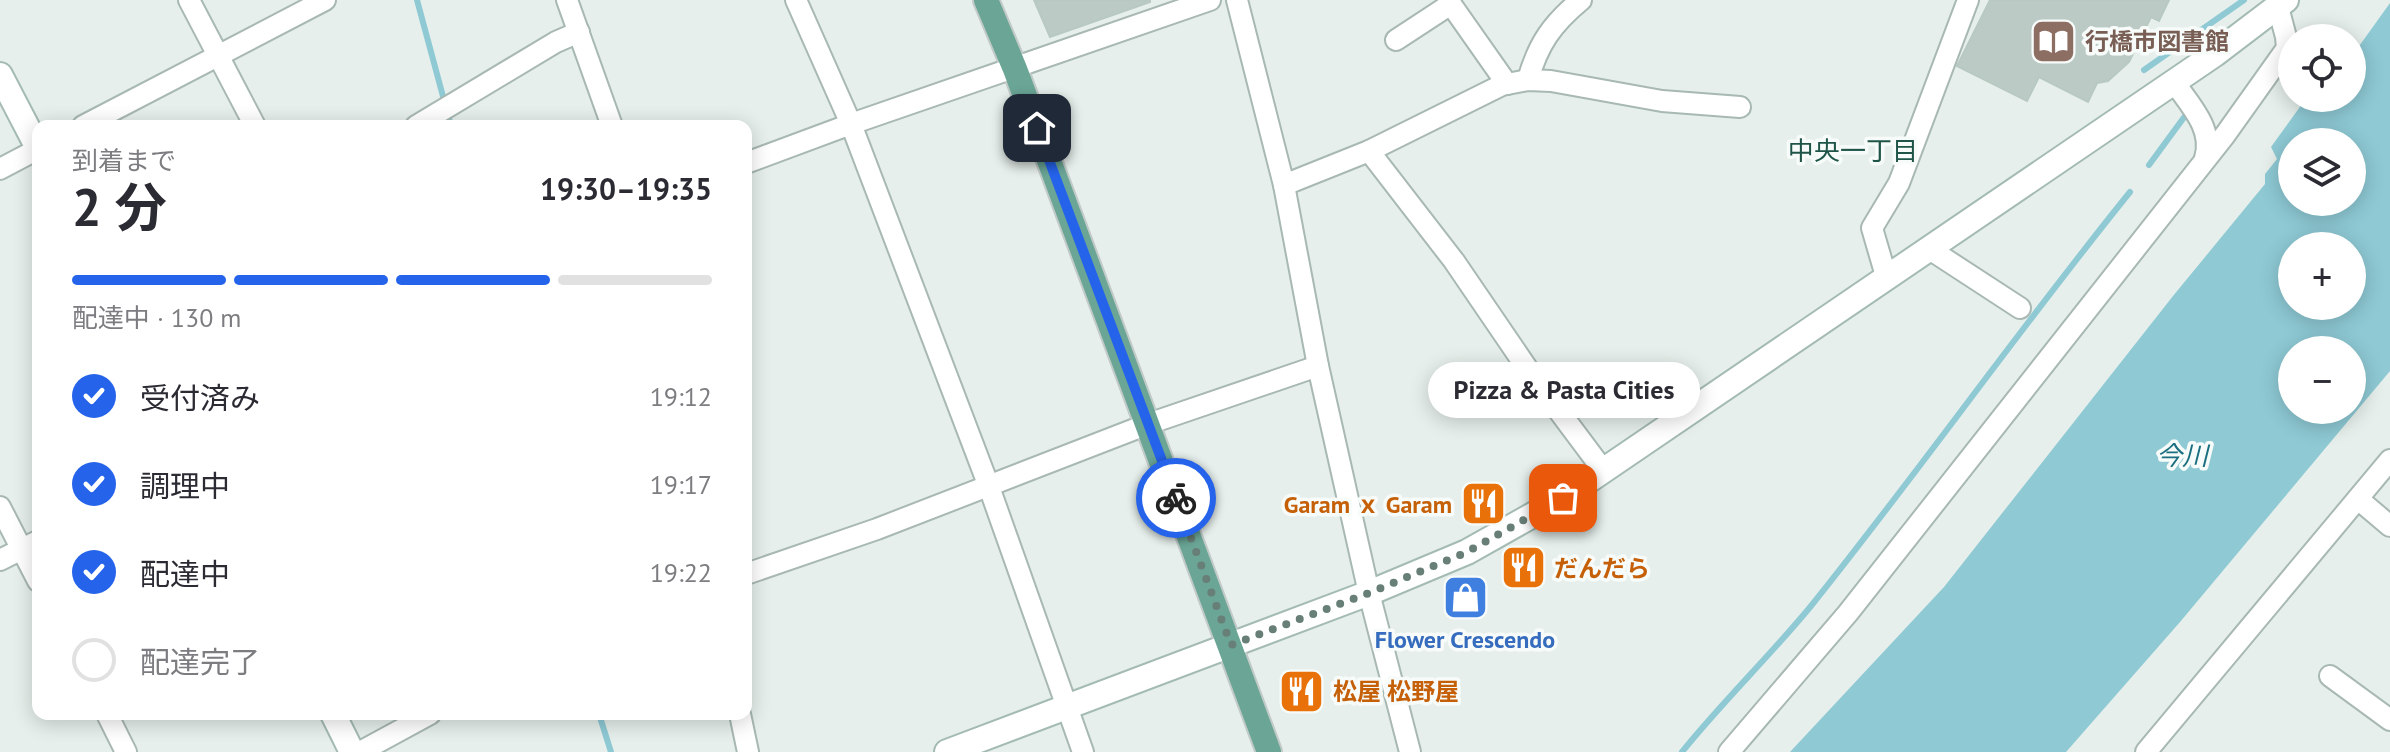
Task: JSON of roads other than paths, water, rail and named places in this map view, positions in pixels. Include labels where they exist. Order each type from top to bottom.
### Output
[{"type":"main road","points":[[986,0],[1015,69],[1269,752]]},
{"type":"street","points":[[189,0],[252,120]]},
{"type":"street","points":[[95,120],[325,0]]},
{"type":"street","points":[[567,0],[610,120]]},
{"type":"street","points":[[796,0],[851,124],[988,484],[1083,752]]},
{"type":"street","points":[[752,161],[1210,0]]},
{"type":"street","points":[[1237,0],[1284,185],[1318,366],[1369,593],[1410,752]]},
{"type":"street","points":[[1518,82],[1560,18],[1581,0]]},
{"type":"street","points":[[1886,276],[1872,228],[1899,183],[1968,0]]},
{"type":"street","points":[[1396,40],[1449,2],[1518,82]]},
{"type":"street","points":[[947,752],[1369,593],[1467,552],[1563,498],[2174,82],[2282,4],[2287,48],[2225,135],[1848,613],[1729,752]]},
{"type":"street","points":[[426,120],[556,42],[579,32]]},
{"type":"street","points":[[0,75],[32,136]]},
{"type":"street","points":[[1284,185],[1369,151],[1518,82],[1551,81],[1662,101],[1740,107]]},
{"type":"street","points":[[2174,82],[2207,134],[2209,146],[2205,158]]},
{"type":"street","points":[[0,169],[32,151]]},
{"type":"street","points":[[1369,151],[1454,261],[1529,371],[1603,470]]},
{"type":"street","points":[[1928,248],[2020,308]]},
{"type":"street","points":[[752,572],[877,529],[1148,424],[1318,366]]},
{"type":"street","points":[[2146,752],[2390,460]]},
{"type":"street","points":[[2358,499],[2390,526]]},
{"type":"street","points":[[0,507],[30,545],[0,560]]},
{"type":"street","points":[[2330,676],[2390,720]]},
{"type":"street","points":[[110,720],[126,752]]},
{"type":"street","points":[[336,720],[352,752]]},
{"type":"street","points":[[360,752],[419,720]]},
{"type":"street","points":[[741,720],[748,752]]},
{"type":"water","name":"今川","points":[[2390,3],[2390,371],[2366,400],[2366,336],[2278,336],[2278,424],[2346,424],[2180,622],[2066,752],[1790,752],[1944,587],[2265,184],[2265,174],[2277,159],[2271,147],[2278,137],[2278,216],[2366,216],[2366,128],[2285,128],[2296,112],[2366,112],[2366,36]]},
{"type":"waterway","points":[[417,0],[449,120]]},
{"type":"waterway","points":[[2144,70],[2244,0]]},
{"type":"waterway","points":[[2149,165],[2185,116]]},
{"type":"waterway","points":[[1682,752],[1811,606],[2130,192]]},
{"type":"waterway","points":[[601,720],[611,752]]},
{"type":"place","name":"行橋市図書館","points":[[2054,41]]},
{"type":"place","name":"Pizza & Pasta Cities","points":[[1563,498]]},
{"type":"place","name":"Garam ｘ Garam","points":[[1483,504]]},
{"type":"place","name":"だんだら","points":[[1523,568]]},
{"type":"place","name":"Flower Crescendo","points":[[1465,597]]},
{"type":"place","name":"松屋 松野屋","points":[[1302,691]]},
{"type":"district","name":"中央一丁目","points":[[1853,150]]}]
